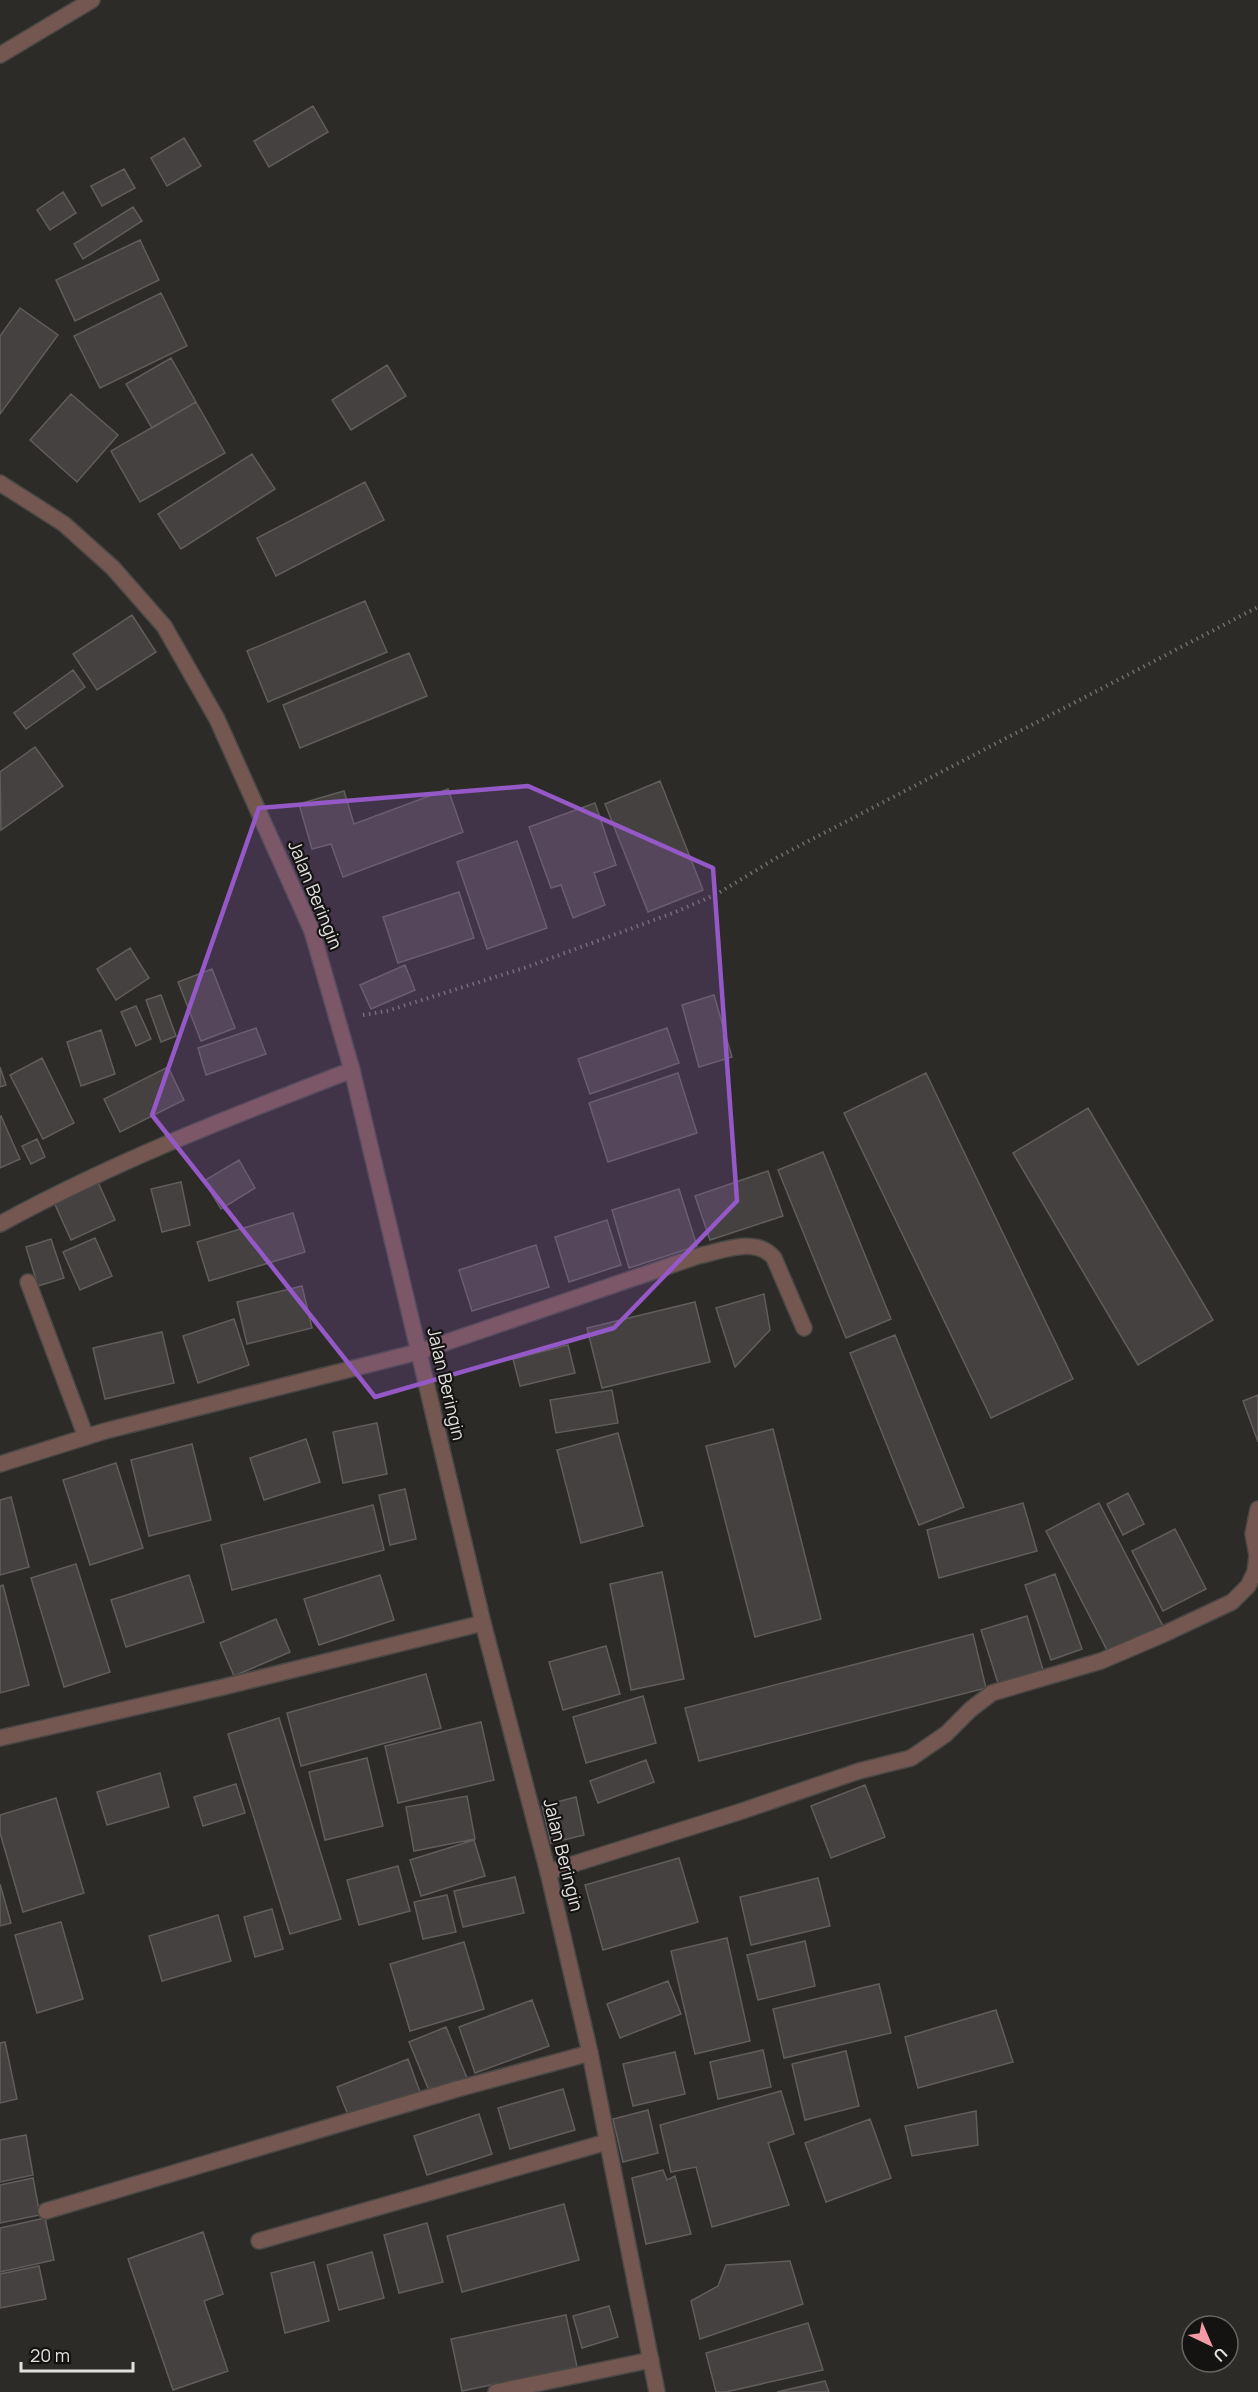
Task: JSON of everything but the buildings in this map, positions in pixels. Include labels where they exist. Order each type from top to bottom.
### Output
[{"type":"street","points":[[0,56],[92,0]]},
{"type":"street","name":"Jalan Beringin","points":[[0,483],[64,524],[113,568],[164,626],[217,719],[307,921],[352,1070],[483,1623],[548,1872],[590,2053],[657,2392]]},
{"type":"street","points":[[0,1224],[62,1192],[208,1125],[352,1070]]},
{"type":"street","points":[[0,1464],[86,1437],[418,1352],[698,1256],[745,1246],[761,1248],[774,1258],[804,1328]]},
{"type":"street","points":[[28,1282],[86,1437]]},
{"type":"street","points":[[548,1872],[739,1812],[859,1771],[911,1758],[946,1734],[971,1709],[992,1693],[1101,1661],[1232,1602],[1248,1586],[1255,1572],[1257,1555],[1253,1534],[1258,1509]]},
{"type":"street","points":[[0,1738],[219,1688],[483,1623]]},
{"type":"street","points":[[46,2211],[457,2089],[590,2053]]},
{"type":"street","points":[[259,2241],[607,2142]]},
{"type":"street","points":[[496,2392],[651,2360]]},
{"type":"path","points":[[338,1019],[387,1011],[527,967],[673,914],[717,894],[778,856],[1258,607]]},
{"type":"highlighted area","points":[[528,786],[713,868],[737,1201],[614,1328],[375,1397],[152,1115],[259,808]]}]
